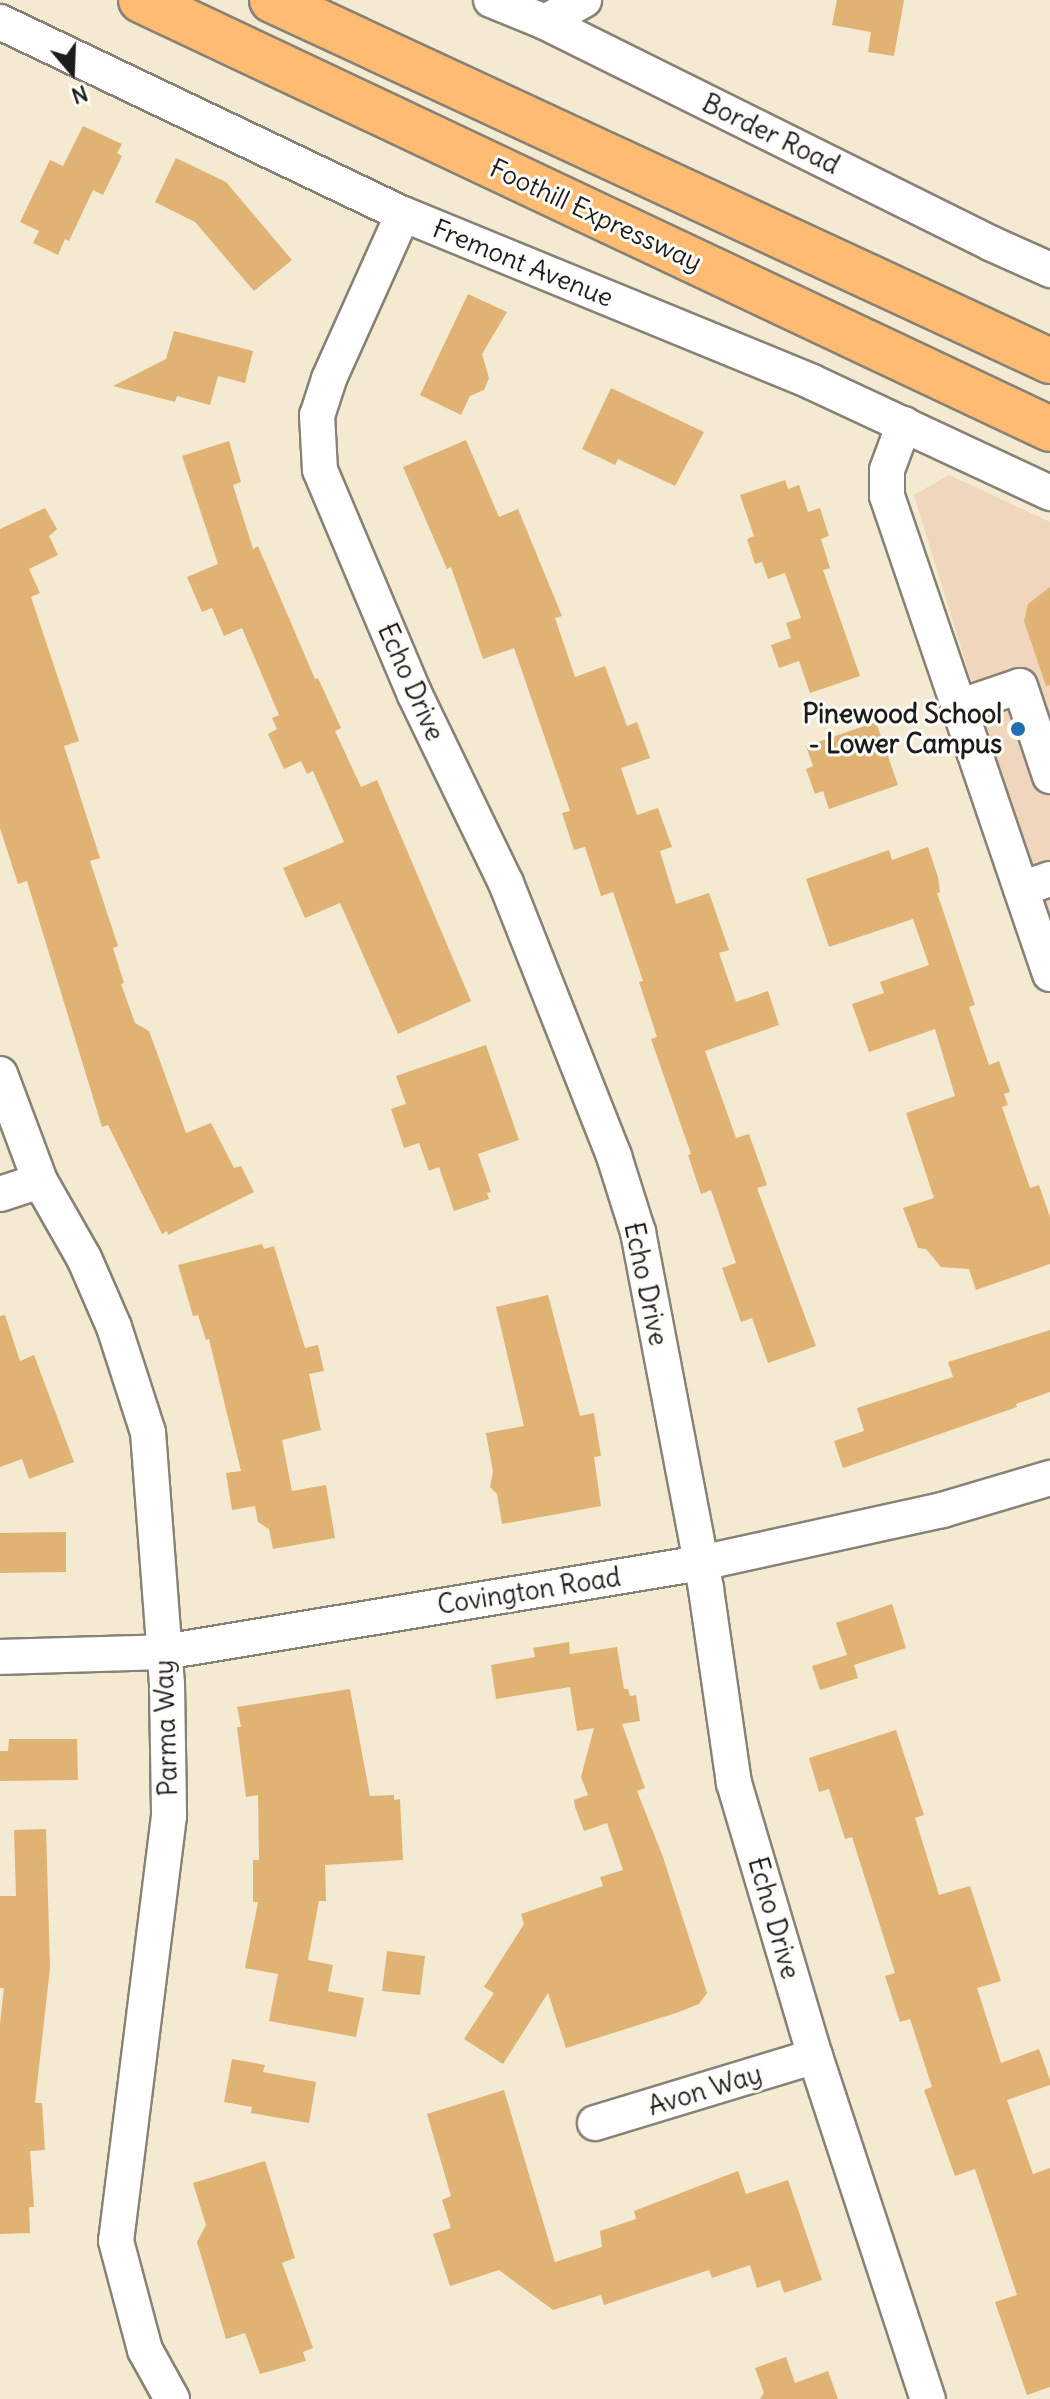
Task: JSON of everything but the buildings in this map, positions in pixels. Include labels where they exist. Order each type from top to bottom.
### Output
[{"type":"highway","name":"Foothill Expressway","points":[[141,0],[1050,429]]},
{"type":"highway","points":[[272,0],[1050,361]]},
{"type":"street","name":"Border Road","points":[[491,0],[545,22],[1050,270]]},
{"type":"street","points":[[545,22],[584,0]]},
{"type":"street","name":"Fremont Avenue","points":[[0,22],[403,214],[812,382],[1050,493]]},
{"type":"street","name":"Echo Drive","points":[[403,214],[329,379],[317,415],[320,470],[415,695],[506,883],[614,1156],[638,1232],[701,1563],[734,1783],[815,2056],[928,2399]]},
{"type":"street","points":[[904,424],[887,470],[887,496],[958,707],[1035,884],[1050,974]]},
{"type":"street","points":[[958,707],[1020,686],[1050,776]]},
{"type":"street","name":"Parma Way","points":[[0,1074],[40,1181],[84,1258],[114,1327],[148,1432],[164,1652],[169,1816],[116,2241],[145,2350],[172,2399]]},
{"type":"street","points":[[0,1194],[40,1181]]},
{"type":"street","name":"Covington Road","points":[[0,1657],[164,1652],[701,1563],[942,1510],[1050,1478]]},
{"type":"street","name":"Avon Way","points":[[595,2123],[815,2056]]},
{"type":"shaded area","name":"Pinewood School - Lower Campus","points":[[949,475],[1050,522],[1050,936],[914,495]]},
{"type":"place","name":"Pinewood School - Lower Campus","points":[[1018,729]]}]
